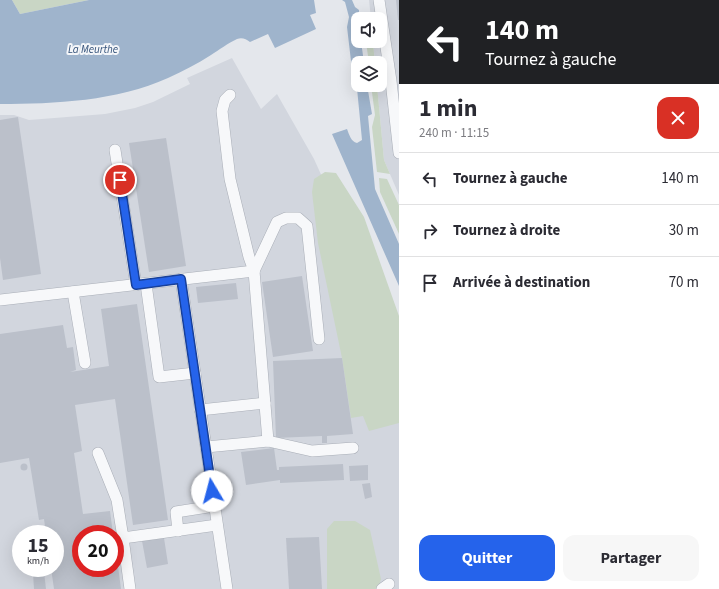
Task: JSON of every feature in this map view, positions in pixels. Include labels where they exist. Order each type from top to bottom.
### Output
[{"type":"lane","points":[[379,0],[391,81],[399,153]]},
{"type":"lane","points":[[230,95],[225,100],[222,111],[230,179],[247,249],[254,271],[268,441]]},
{"type":"lane","points":[[115,150],[159,377],[195,372]]},
{"type":"lane","points":[[254,271],[277,222],[286,218],[298,218],[307,226],[319,340]]},
{"type":"lane","points":[[0,300],[254,271]]},
{"type":"lane","points":[[181,279],[227,589]]},
{"type":"lane","points":[[73,292],[85,363]]},
{"type":"lane","points":[[200,410],[265,403]]},
{"type":"lane","points":[[206,448],[268,441],[312,451],[353,448]]},
{"type":"lane","points":[[98,453],[117,500],[121,525]]},
{"type":"lane","points":[[178,531],[176,512],[214,506]]},
{"type":"lane","points":[[124,538],[217,525]]},
{"type":"lane","points":[[124,545],[130,589]]},
{"type":"shaded area","points":[[369,0],[399,0],[399,195],[384,160],[378,92],[387,92],[387,56],[374,56],[374,48],[387,48],[387,12],[370,12]]},
{"type":"shaded area","points":[[232,58],[261,109],[277,94],[314,159],[399,347],[399,589],[0,589],[0,115],[14,115],[29,120],[105,114],[135,108],[153,102],[190,84],[187,78]]},
{"type":"green space","points":[[12,0],[89,0],[20,14]]},
{"type":"green space","points":[[367,48],[374,48],[374,56],[368,56]]},
{"type":"green space","points":[[372,92],[378,92],[384,160],[390,174],[377,172],[372,127],[375,115]]},
{"type":"green space","points":[[325,172],[336,173],[364,217],[399,316],[399,423],[369,431],[363,416],[351,418],[342,358],[318,243],[312,192],[314,179]]},
{"type":"green space","points":[[379,178],[387,179],[399,205],[399,234],[380,192]]},
{"type":"green space","points":[[334,521],[355,521],[370,530],[381,579],[378,589],[327,589],[327,529]]},
{"type":"water","name":"La Meurthe","points":[[0,0],[12,0],[20,14],[89,0],[314,0],[316,13],[310,15],[316,29],[275,48],[268,34],[250,42],[241,38],[237,39],[179,73],[148,86],[128,92],[86,100],[0,104]]},
{"type":"water","points":[[342,0],[352,0],[355,7],[359,10],[359,12],[351,12],[351,48],[362,48],[363,56],[351,56],[351,61],[347,27],[349,17],[345,2]]},
{"type":"water","points":[[357,92],[368,92],[372,114],[368,116],[375,189],[399,244],[399,286],[332,134],[347,129],[350,138],[353,141],[357,143],[362,140]]},
{"type":"building","points":[[396,0],[399,0],[399,20],[398,20]]},
{"type":"building","points":[[18,117],[41,274],[3,280],[0,258],[0,120]]},
{"type":"building","points":[[166,138],[186,266],[149,272],[129,143]]},
{"type":"building","points":[[302,276],[313,351],[273,357],[262,282]]},
{"type":"building","points":[[236,283],[238,299],[198,303],[196,287]]},
{"type":"building","points":[[137,304],[168,520],[133,525],[115,399],[75,405],[82,451],[74,453],[83,514],[110,511],[112,525],[72,525],[72,577],[119,577],[121,589],[54,589],[52,577],[64,577],[64,525],[45,525],[44,519],[39,520],[29,458],[0,463],[0,334],[63,325],[67,348],[73,347],[76,370],[70,372],[109,366],[101,309]]},
{"type":"building","points":[[342,358],[353,434],[327,436],[327,443],[322,443],[322,436],[276,438],[273,361]]},
{"type":"building","points":[[274,448],[277,470],[279,470],[279,467],[343,464],[344,480],[280,483],[280,480],[246,485],[241,452]]},
{"type":"building","points":[[24,463],[27,464],[27,470],[24,471],[21,470],[20,467],[21,464]]},
{"type":"building","points":[[368,465],[368,480],[350,481],[349,466]]},
{"type":"building","points":[[370,483],[372,497],[365,499],[362,484]]},
{"type":"building","points":[[319,537],[322,589],[289,589],[286,538]]},
{"type":"building","points":[[164,538],[168,564],[147,568],[142,541]]},
{"type":"building","points":[[33,577],[45,577],[46,589],[34,589]]},
{"type":"route","points":[[120,180],[136,285],[181,279],[212,491]]}]
